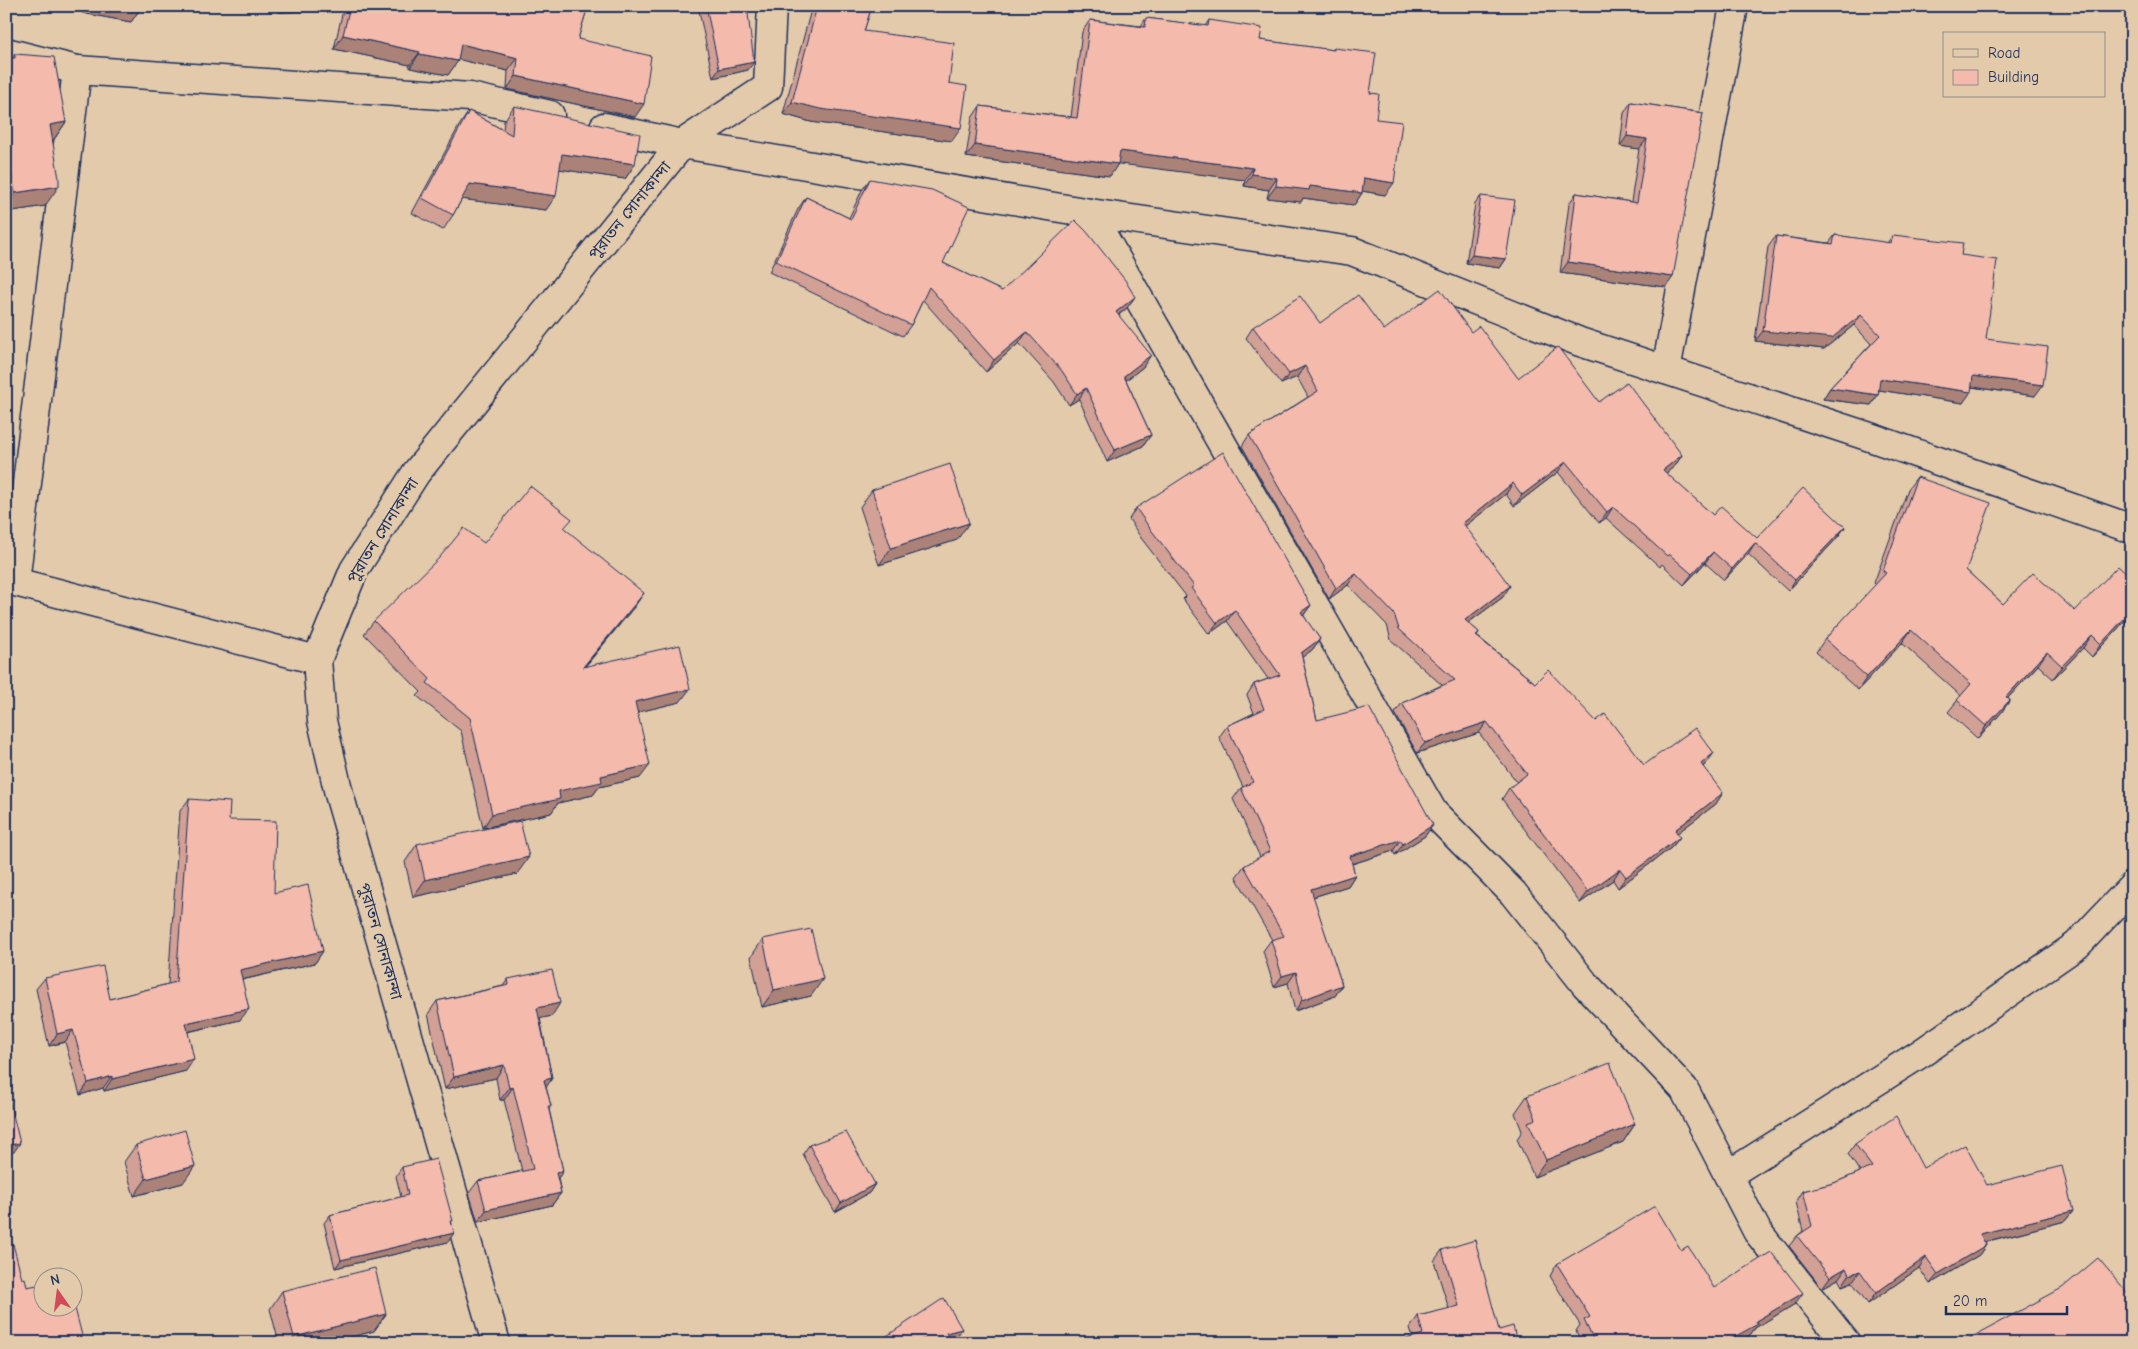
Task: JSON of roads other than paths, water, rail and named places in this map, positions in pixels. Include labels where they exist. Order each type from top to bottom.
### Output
[{"type":"street","name":"পুরাতন সোনাকান্দা","points":[[496,1343],[339,794],[322,721],[317,660],[354,570],[416,473],[682,144],[768,86],[772,6]]},
{"type":"street","points":[[1666,370],[1734,6]]},
{"type":"street","points":[[6,52],[77,70],[470,98],[682,144],[1090,213],[1352,251],[1580,342],[1867,436],[2132,528]]},
{"type":"street","points":[[77,70],[15,582],[317,660]]},
{"type":"street","points":[[1090,213],[1433,812],[1513,893],[1585,984],[1684,1089],[1757,1231],[1846,1343]]},
{"type":"street","points":[[1728,1175],[1923,1052],[2076,945],[2132,887]]}]
